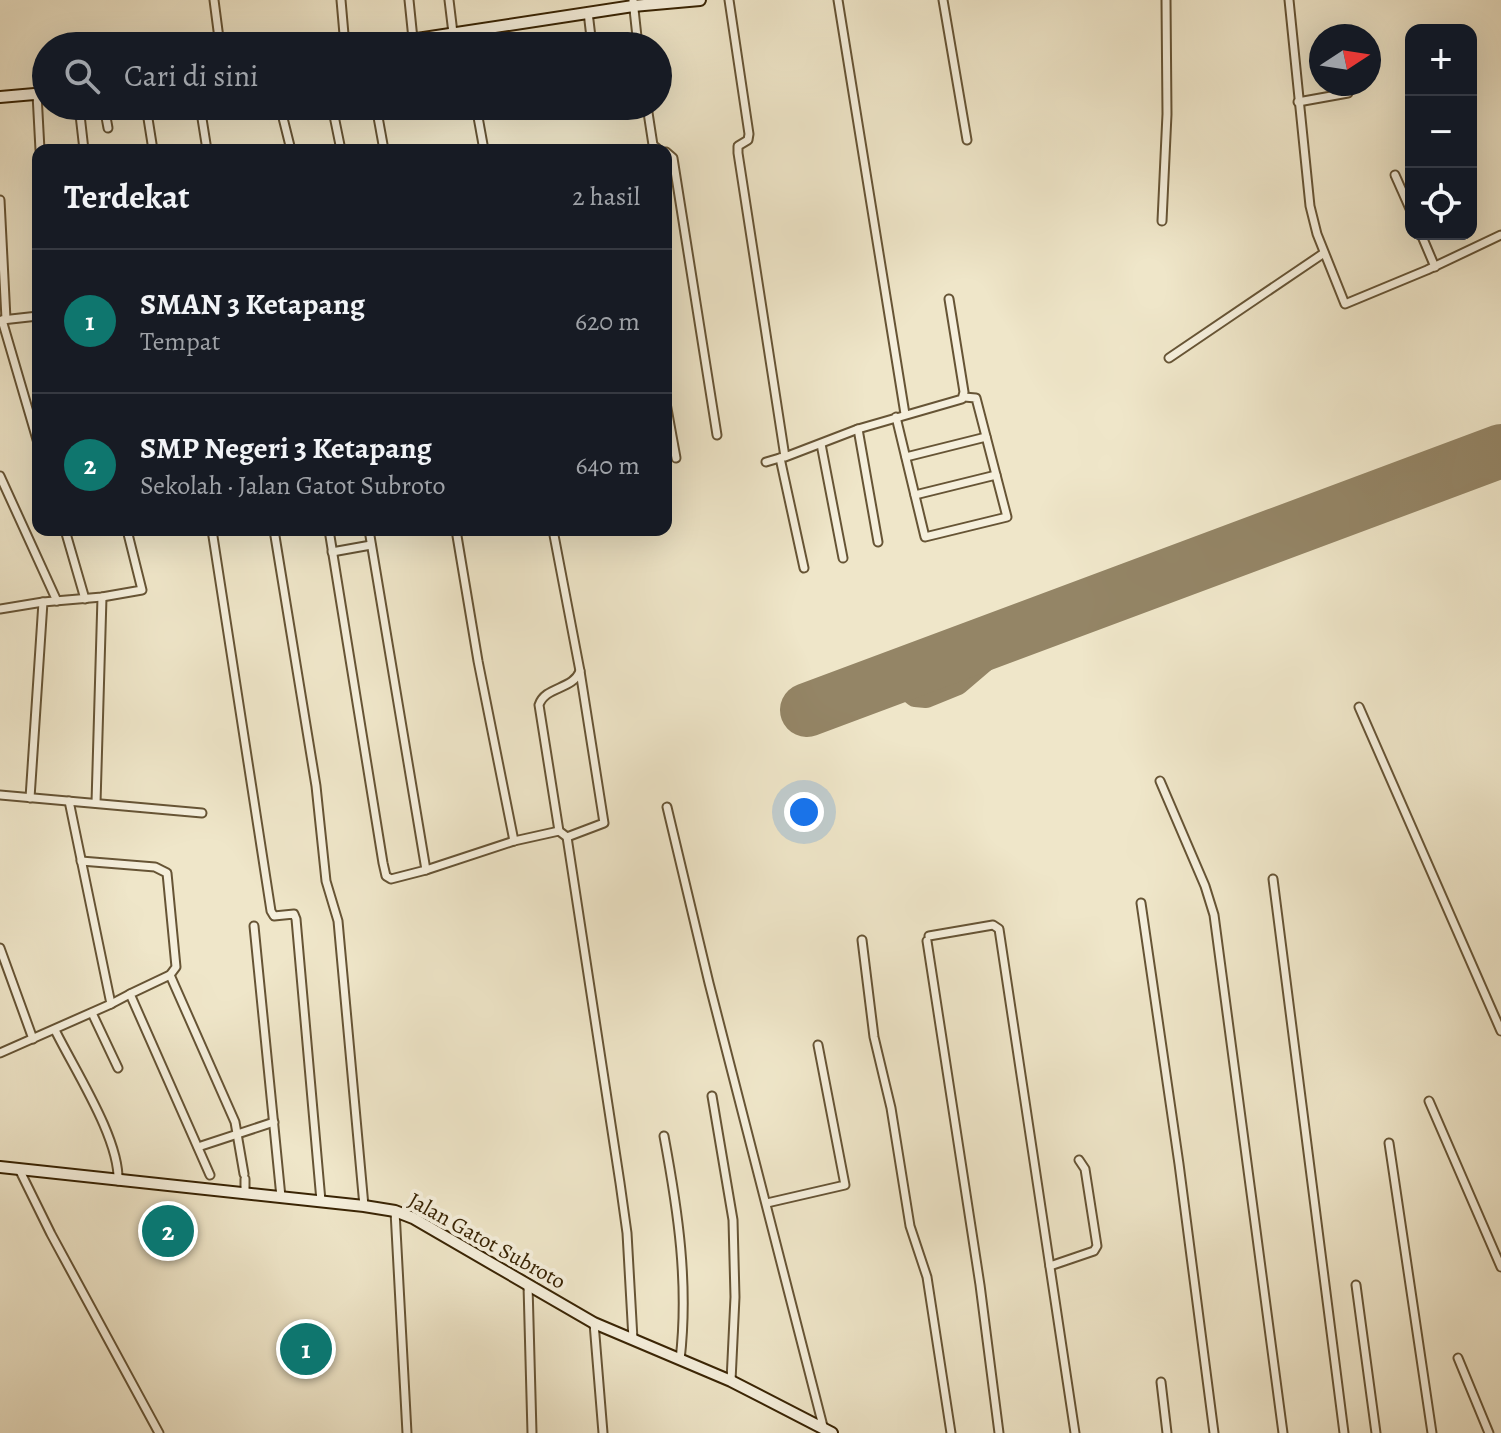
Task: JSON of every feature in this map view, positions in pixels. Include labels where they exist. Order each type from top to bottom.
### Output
[{"type":"street","points":[[214,0],[218,32]]},
{"type":"street","points":[[341,0],[344,32]]},
{"type":"street","points":[[409,0],[412,32]]},
{"type":"street","points":[[449,0],[457,32],[633,3],[700,0]]},
{"type":"street","points":[[729,0],[749,134],[748,140],[738,146],[738,153],[782,457],[804,568]]},
{"type":"street","points":[[766,462],[900,416],[954,403],[964,397],[976,398],[1007,517],[925,537],[906,457],[900,416],[838,0]]},
{"type":"street","points":[[943,0],[967,140]]},
{"type":"street","points":[[1162,221],[1167,114],[1166,0]]},
{"type":"street","points":[[1289,0],[1310,206],[1324,253],[1345,304],[1435,267],[1501,235]]},
{"type":"street","points":[[633,3],[636,32]]},
{"type":"street","points":[[588,12],[590,32]]},
{"type":"street","points":[[0,97],[32,94]]},
{"type":"street","points":[[1298,102],[1331,96]]},
{"type":"street","points":[[40,144],[41,120]]},
{"type":"street","points":[[81,120],[83,144]]},
{"type":"street","points":[[107,120],[108,128]]},
{"type":"street","points":[[148,120],[152,144]]},
{"type":"street","points":[[202,120],[206,144]]},
{"type":"street","points":[[284,120],[290,144]]},
{"type":"street","points":[[335,120],[340,144]]},
{"type":"street","points":[[379,120],[383,144]]},
{"type":"street","points":[[479,120],[483,144]]},
{"type":"street","points":[[649,120],[653,144]]},
{"type":"street","points":[[672,157],[717,435]]},
{"type":"street","points":[[1395,175],[1405,198]]},
{"type":"street","points":[[0,200],[3,320],[32,422]]},
{"type":"street","points":[[1424,240],[1435,267]]},
{"type":"street","points":[[1169,358],[1324,253]]},
{"type":"street","points":[[949,299],[964,397]]},
{"type":"street","points":[[3,320],[32,317]]},
{"type":"street","points":[[858,429],[878,542]]},
{"type":"street","points":[[672,437],[676,458]]},
{"type":"street","points":[[906,457],[986,437]]},
{"type":"street","points":[[821,444],[843,558]]},
{"type":"street","points":[[915,495],[996,475]]},
{"type":"street","points":[[0,476],[57,601]]},
{"type":"street","points":[[67,536],[85,599]]},
{"type":"street","points":[[0,609],[142,590],[128,536]]},
{"type":"street","points":[[213,536],[271,911],[274,916],[294,914],[296,919],[321,1201]]},
{"type":"street","points":[[275,536],[316,786],[326,881],[338,921],[364,1206]]},
{"type":"street","points":[[330,536],[384,871],[391,879],[514,841],[559,831]]},
{"type":"street","points":[[370,536],[426,870]]},
{"type":"street","points":[[457,536],[514,841]]},
{"type":"street","points":[[554,536],[604,823],[567,837]]},
{"type":"street","points":[[332,552],[371,545]]},
{"type":"street","points":[[96,803],[102,597]]},
{"type":"street","points":[[30,798],[43,602]]},
{"type":"street","points":[[580,671],[574,681],[543,696],[539,705],[559,831],[567,837],[627,1233],[633,1339]]},
{"type":"street","points":[[1359,707],[1501,1031]]},
{"type":"street","points":[[1160,781],[1205,886],[1214,915],[1283,1433]]},
{"type":"street","points":[[0,795],[202,813]]},
{"type":"street","points":[[69,801],[111,1004]]},
{"type":"street","points":[[667,807],[828,1431]]},
{"type":"street","points":[[0,1053],[170,975],[177,964],[167,873],[155,867],[81,861]]},
{"type":"street","points":[[1273,879],[1344,1433]]},
{"type":"street","points":[[1141,903],[1214,1433]]},
{"type":"street","points":[[999,1433],[928,939],[993,925],[999,929],[1075,1433]]},
{"type":"street","points":[[254,926],[281,1197]]},
{"type":"street","points":[[862,940],[874,1037],[891,1108],[910,1226],[927,1277],[951,1433]]},
{"type":"street","points":[[0,948],[33,1039]]},
{"type":"street","points":[[170,975],[239,1132],[245,1193]]},
{"type":"street","points":[[130,994],[212,1182]]},
{"type":"street","points":[[92,1013],[118,1068]]},
{"type":"street","points":[[55,1030],[109,1137],[118,1167],[118,1181]]},
{"type":"street","points":[[767,1203],[845,1185],[818,1045]]},
{"type":"street","points":[[712,1096],[733,1220],[735,1297],[731,1381]]},
{"type":"street","points":[[1429,1101],[1501,1267]]},
{"type":"street","points":[[198,1147],[274,1122]]},
{"type":"street","points":[[664,1136],[678,1208],[683,1255],[680,1360]]},
{"type":"street","points":[[1389,1143],[1432,1433]]},
{"type":"street","points":[[1050,1266],[1094,1251],[1097,1246],[1085,1169],[1079,1160]]},
{"type":"street","name":"Jalan Gatot Subroto","points":[[0,1167],[118,1181],[212,1182],[245,1193],[395,1211],[438,1231],[594,1323],[731,1381],[828,1431]]},
{"type":"street","points":[[19,1169],[159,1433]]},
{"type":"street","points":[[395,1211],[407,1433]]},
{"type":"street","points":[[528,1285],[532,1433]]},
{"type":"street","points":[[1356,1285],[1376,1433]]},
{"type":"street","points":[[594,1323],[603,1433]]},
{"type":"street","points":[[1458,1358],[1489,1433]]},
{"type":"street","points":[[1161,1382],[1167,1433]]},
{"type":"taxiway","points":[[902,674],[910,692],[926,697],[958,684],[1031,626]]},
{"type":"runway","points":[[807,710],[1501,451]]},
{"type":"place","name":"SMP Negeri 3 Ketapang","points":[[168,1231]]},
{"type":"place","name":"SMAN 3 Ketapang","points":[[306,1349]]}]
